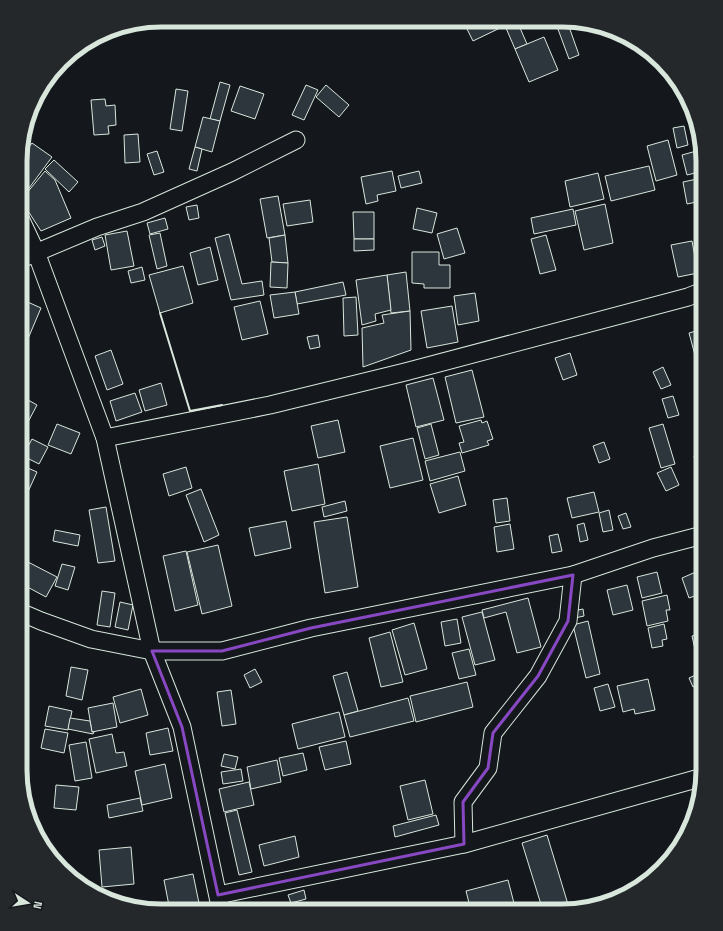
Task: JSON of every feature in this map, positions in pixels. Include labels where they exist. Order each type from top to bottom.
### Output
[{"type":"street","points":[[27,256],[97,227],[143,212],[232,172],[296,140]]},
{"type":"street","points":[[27,233],[36,252],[105,438],[152,651],[182,727],[219,903],[464,844],[696,779]]},
{"type":"street","points":[[105,438],[270,405],[390,376],[680,299],[696,293]]},
{"type":"street","points":[[27,615],[91,639],[152,651],[222,652],[311,628],[573,575],[653,548],[696,538]]},
{"type":"street","points":[[464,844],[463,802],[488,768],[493,733],[538,676],[568,621],[573,575]]},
{"type":"highlighted area","points":[[573,575],[568,621],[538,676],[493,733],[488,768],[463,802],[464,844],[218,895],[182,727],[152,651],[222,651],[311,628]]},
{"type":"building","points":[[466,27],[500,28],[473,41]]},
{"type":"building","points":[[506,27],[520,27],[527,44],[515,49]]},
{"type":"building","points":[[557,27],[569,27],[579,55],[569,59]]},
{"type":"building","points":[[544,37],[558,70],[529,82],[515,49]]},
{"type":"building","points":[[220,82],[230,85],[220,121],[210,119]]},
{"type":"building","points":[[306,85],[318,90],[304,120],[292,115]]},
{"type":"building","points":[[326,85],[349,105],[339,117],[316,97]]},
{"type":"building","points":[[240,86],[264,94],[255,119],[231,111]]},
{"type":"building","points":[[176,89],[188,91],[182,131],[170,129]]},
{"type":"building","points":[[105,99],[106,106],[115,105],[116,125],[108,126],[109,134],[94,135],[91,100]]},
{"type":"building","points":[[203,117],[220,121],[212,152],[195,147]]},
{"type":"building","points":[[684,126],[688,145],[677,148],[673,128]]},
{"type":"building","points":[[138,134],[140,162],[125,163],[124,135]]},
{"type":"building","points":[[668,140],[677,175],[656,181],[647,146]]},
{"type":"building","points":[[32,143],[52,157],[27,191],[27,161],[28,148]]},
{"type":"building","points":[[195,147],[202,149],[197,171],[189,169]]},
{"type":"building","points":[[157,151],[164,172],[154,175],[147,154]]},
{"type":"building","points":[[695,151],[696,173],[687,175],[682,155]]},
{"type":"building","points":[[54,160],[78,182],[69,192],[45,169]]},
{"type":"building","points":[[649,166],[655,190],[611,201],[605,176]]},
{"type":"building","points":[[45,171],[55,180],[71,218],[41,231],[27,209],[27,193]]},
{"type":"building","points":[[392,171],[396,191],[377,195],[378,201],[366,204],[361,177]]},
{"type":"building","points":[[419,171],[422,183],[401,188],[398,176]]},
{"type":"building","points":[[598,173],[604,199],[570,207],[565,181]]},
{"type":"building","points":[[696,179],[696,202],[687,204],[683,182]]},
{"type":"building","points":[[278,196],[285,235],[267,238],[260,199]]},
{"type":"building","points":[[310,200],[313,222],[287,226],[283,204]]},
{"type":"building","points":[[605,204],[613,243],[584,250],[575,211]]},
{"type":"building","points":[[197,205],[199,218],[189,220],[186,207]]},
{"type":"building","points":[[417,208],[437,213],[432,233],[413,229]]},
{"type":"building","points":[[573,209],[576,225],[534,234],[531,218]]},
{"type":"building","points":[[353,212],[374,212],[374,239],[354,239]]},
{"type":"building","points":[[165,218],[168,229],[150,234],[147,223]]},
{"type":"building","points":[[457,228],[465,253],[444,259],[437,234]]},
{"type":"building","points":[[127,231],[134,266],[111,270],[105,235]]},
{"type":"building","points":[[160,233],[167,266],[157,269],[149,235]]},
{"type":"building","points":[[229,234],[242,284],[262,281],[264,295],[231,300],[215,238]]},
{"type":"building","points":[[285,235],[288,263],[272,262],[269,238]]},
{"type":"building","points":[[546,235],[556,270],[540,274],[531,239]]},
{"type":"building","points":[[102,237],[105,246],[95,250],[92,240]]},
{"type":"building","points":[[354,239],[374,239],[374,250],[354,251]]},
{"type":"building","points":[[692,241],[696,262],[696,273],[678,277],[671,245]]},
{"type":"building","points":[[210,247],[218,280],[198,285],[190,253]]},
{"type":"building","points":[[412,252],[439,252],[439,265],[450,265],[450,288],[424,288],[424,284],[412,283]]},
{"type":"building","points":[[271,262],[288,263],[287,288],[270,287]]},
{"type":"building","points":[[183,266],[193,303],[160,313],[149,275]]},
{"type":"building","points":[[142,267],[145,280],[131,283],[128,271]]},
{"type":"building","points":[[406,272],[410,311],[391,313],[387,275]]},
{"type":"building","points":[[387,275],[391,310],[375,314],[376,321],[362,325],[356,280]]},
{"type":"building","points":[[343,282],[346,295],[297,304],[295,292]]},
{"type":"building","points":[[295,292],[299,314],[274,318],[270,295]]},
{"type":"building","points":[[475,293],[479,321],[458,325],[454,296]]},
{"type":"building","points":[[356,297],[358,335],[344,336],[343,298]]},
{"type":"building","points":[[260,301],[268,334],[242,340],[234,307]]},
{"type":"building","points":[[27,302],[41,308],[27,341]]},
{"type":"building","points":[[452,306],[458,342],[427,348],[421,311]]},
{"type":"building","points":[[410,311],[411,350],[363,367],[362,328],[384,323],[382,315]]},
{"type":"building","points":[[696,331],[696,359],[689,333]]},
{"type":"building","points":[[318,335],[320,347],[310,349],[307,337]]},
{"type":"building","points":[[111,350],[123,384],[107,390],[95,356]]},
{"type":"building","points":[[570,353],[577,375],[563,380],[555,358]]},
{"type":"building","points":[[663,367],[671,385],[661,389],[653,372]]},
{"type":"building","points":[[472,370],[484,417],[456,423],[445,377]]},
{"type":"building","points":[[433,378],[444,420],[416,427],[406,385]]},
{"type":"building","points":[[161,383],[167,405],[145,411],[139,390]]},
{"type":"building","points":[[135,393],[142,412],[116,421],[110,401]]},
{"type":"building","points":[[673,396],[679,415],[668,418],[662,399]]},
{"type":"building","points":[[27,399],[37,405],[27,424]]},
{"type":"building","points":[[338,420],[345,452],[318,458],[311,426]]},
{"type":"building","points":[[481,420],[482,423],[487,421],[493,439],[487,441],[489,445],[462,453],[459,443],[464,442],[459,426]]},
{"type":"building","points":[[57,424],[80,433],[71,454],[48,445]]},
{"type":"building","points":[[431,424],[439,455],[425,459],[417,428]]},
{"type":"building","points":[[663,424],[675,464],[661,468],[649,428]]},
{"type":"building","points":[[413,438],[423,480],[390,488],[380,446]]},
{"type":"building","points":[[32,439],[48,447],[39,464],[27,458],[27,448]]},
{"type":"building","points":[[604,442],[610,459],[599,463],[593,446]]},
{"type":"building","points":[[460,452],[465,471],[430,481],[425,461]]},
{"type":"building","points":[[318,464],[325,504],[292,511],[284,471]]},
{"type":"building","points":[[186,467],[192,488],[169,496],[163,474]]},
{"type":"building","points":[[671,467],[679,485],[666,491],[657,473]]},
{"type":"building","points":[[27,468],[37,472],[27,494]]},
{"type":"building","points":[[458,476],[466,505],[439,513],[430,484]]},
{"type":"building","points":[[201,489],[219,535],[204,542],[186,495]]},
{"type":"building","points":[[594,492],[599,512],[572,518],[567,498]]},
{"type":"building","points":[[507,498],[510,521],[496,523],[493,500]]},
{"type":"building","points":[[345,501],[347,511],[324,517],[322,507]]},
{"type":"building","points":[[106,507],[115,561],[98,563],[89,510]]},
{"type":"building","points":[[609,510],[613,530],[603,532],[599,513]]},
{"type":"building","points":[[626,513],[631,527],[623,529],[618,516]]},
{"type":"building","points":[[347,517],[358,587],[325,593],[314,522]]},
{"type":"building","points":[[286,521],[291,548],[255,556],[249,528]]},
{"type":"building","points":[[584,523],[588,540],[580,542],[577,525]]},
{"type":"building","points":[[510,524],[514,549],[497,552],[494,527]]},
{"type":"building","points":[[55,530],[80,535],[78,546],[53,541]]},
{"type":"building","points":[[558,534],[562,551],[552,553],[549,536]]},
{"type":"building","points":[[218,545],[232,606],[202,614],[187,552]]},
{"type":"building","points":[[186,551],[198,605],[175,611],[163,556]]},
{"type":"building","points":[[28,562],[57,577],[46,597],[27,587]]},
{"type":"building","points":[[62,564],[75,567],[68,590],[55,586]]},
{"type":"building","points":[[657,572],[662,593],[642,598],[637,577]]},
{"type":"building","points":[[696,572],[696,596],[689,598],[682,578]]},
{"type":"building","points":[[627,585],[633,610],[613,615],[607,590]]},
{"type":"building","points":[[102,591],[115,593],[110,627],[97,625]]},
{"type":"building","points":[[667,595],[670,610],[666,610],[668,621],[647,626],[642,601]]},
{"type":"building","points":[[528,598],[541,647],[517,653],[506,612],[484,618],[482,610]]},
{"type":"building","points":[[120,602],[133,605],[128,630],[115,627]]},
{"type":"building","points":[[583,609],[584,616],[575,618],[573,611]]},
{"type":"building","points":[[482,612],[495,660],[475,665],[462,617]]},
{"type":"building","points":[[457,619],[461,643],[445,646],[441,622]]},
{"type":"building","points":[[588,621],[600,674],[586,678],[573,625]]},
{"type":"building","points":[[414,623],[427,669],[405,675],[392,630]]},
{"type":"building","points":[[664,624],[667,639],[662,640],[663,646],[652,648],[648,628]]},
{"type":"building","points":[[390,632],[403,682],[381,687],[369,638]]},
{"type":"building","points":[[696,635],[696,654],[692,636]]},
{"type":"building","points":[[469,649],[476,675],[459,679],[452,653]]},
{"type":"building","points":[[71,667],[88,670],[82,700],[66,696]]},
{"type":"building","points":[[255,669],[262,682],[250,688],[244,675]]},
{"type":"building","points":[[347,672],[358,711],[344,715],[333,676]]},
{"type":"building","points":[[696,675],[696,686],[693,687],[689,678]]},
{"type":"building","points":[[648,679],[655,710],[635,714],[634,709],[623,712],[617,686]]},
{"type":"building","points":[[467,682],[473,707],[416,722],[410,696]]},
{"type":"building","points":[[608,684],[615,707],[600,711],[594,688]]},
{"type":"building","points":[[141,689],[148,715],[120,723],[113,697]]},
{"type":"building","points":[[231,690],[236,724],[222,726],[217,692]]},
{"type":"building","points":[[408,698],[414,721],[350,737],[344,715]]},
{"type":"building","points":[[113,703],[117,727],[92,732],[88,708]]},
{"type":"building","points":[[49,706],[72,711],[68,730],[45,726]]},
{"type":"building","points":[[339,712],[345,737],[298,749],[292,724]]},
{"type":"building","points":[[70,718],[90,721],[92,732],[94,732],[93,734],[68,729]]},
{"type":"building","points":[[168,728],[173,751],[150,755],[146,733]]},
{"type":"building","points":[[45,729],[68,733],[64,753],[41,748]]},
{"type":"building","points":[[112,734],[116,753],[124,752],[127,766],[96,773],[89,739]]},
{"type":"building","points":[[346,741],[351,764],[325,770],[319,747]]},
{"type":"building","points":[[86,742],[92,778],[75,781],[69,745]]},
{"type":"building","points":[[303,753],[307,770],[283,776],[279,758]]},
{"type":"building","points":[[224,754],[238,757],[235,769],[221,766]]},
{"type":"building","points":[[277,760],[281,782],[251,789],[247,767]]},
{"type":"building","points":[[165,764],[172,798],[142,805],[135,771]]},
{"type":"building","points":[[241,769],[243,781],[223,784],[221,772]]},
{"type":"building","points":[[425,780],[433,814],[408,820],[400,786]]},
{"type":"building","points":[[249,782],[254,805],[224,812],[219,789]]},
{"type":"building","points":[[56,785],[79,787],[76,810],[54,808]]},
{"type":"building","points":[[140,798],[143,811],[109,818],[107,805]]},
{"type":"building","points":[[237,810],[252,872],[239,875],[225,813]]},
{"type":"building","points":[[436,815],[439,825],[395,837],[393,826]]},
{"type":"building","points":[[547,835],[568,904],[541,904],[522,843]]},
{"type":"building","points":[[295,836],[299,857],[264,866],[259,845]]},
{"type":"building","points":[[131,847],[134,884],[102,887],[99,850]]},
{"type":"building","points":[[193,874],[199,904],[169,904],[164,880]]},
{"type":"building","points":[[508,880],[514,904],[469,904],[466,891]]},
{"type":"building","points":[[304,890],[306,899],[291,903],[288,895]]},
{"type":"wall","points":[[160,313],[190,411],[222,405]]}]
